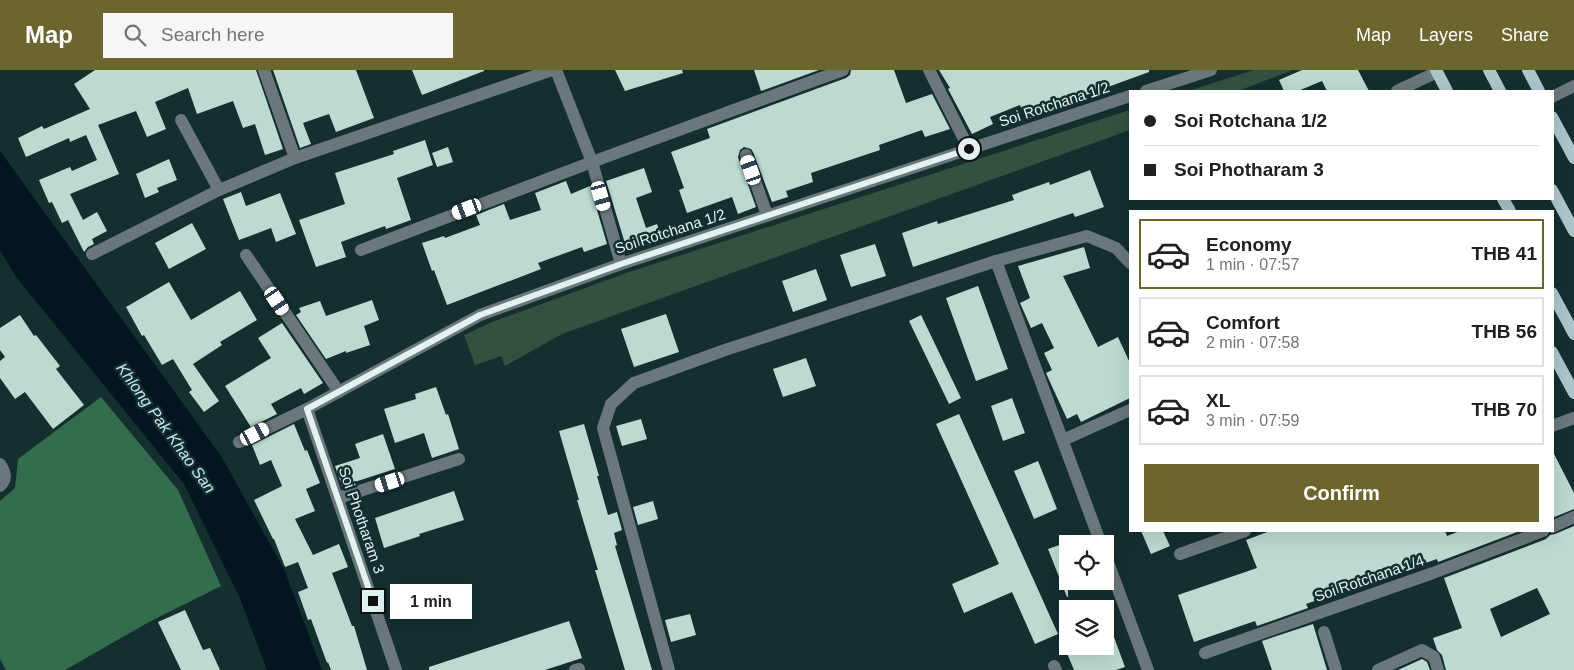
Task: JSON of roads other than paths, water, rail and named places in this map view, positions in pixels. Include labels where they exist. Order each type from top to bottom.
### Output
[{"type":"main road","points":[[1489,70],[1499,90]]},
{"type":"main road","points":[[1528,70],[1538,90]]},
{"type":"main road","points":[[1436,71],[1446,90]]},
{"type":"main road","points":[[1554,121],[1574,158]]},
{"type":"main road","points":[[1554,194],[1574,231]]},
{"type":"main road","points":[[1554,297],[1574,334]]},
{"type":"main road","points":[[1554,356],[1574,393]]},
{"type":"street","points":[[264,70],[295,158]]},
{"type":"street","points":[[92,254],[219,190],[295,158],[552,70]]},
{"type":"street","points":[[556,70],[592,162],[621,264]]},
{"type":"street","points":[[361,250],[592,162],[843,70]]},
{"type":"street","points":[[929,70],[969,149]]},
{"type":"street","points":[[1149,90],[1211,70]]},
{"type":"street","points":[[1399,90],[1436,71]]},
{"type":"street","points":[[1554,95],[1574,86]]},
{"type":"street","name":"Soi Rotchana 1/2","points":[[239,442],[307,409],[480,315],[621,264],[1129,96]]},
{"type":"street","points":[[180,120],[219,190]]},
{"type":"street","points":[[746,154],[767,216]]},
{"type":"street","points":[[669,670],[603,428],[612,404],[634,383],[707,356],[996,261],[1087,236],[1116,248],[1129,262]]},
{"type":"street","points":[[246,255],[339,392]]},
{"type":"street","points":[[996,261],[1098,535]]},
{"type":"street","name":"Soi Photharam 3","points":[[307,409],[396,670]]},
{"type":"street","points":[[1063,440],[1129,410]]},
{"type":"street","points":[[1554,425],[1574,418]]},
{"type":"street","points":[[338,498],[460,460]]},
{"type":"street","points":[[0,464],[6,478],[0,486]]},
{"type":"street","points":[[1554,526],[1574,517]]},
{"type":"street","points":[[1180,554],[1242,532]]},
{"type":"street","name":"Soi Rotchana 1/4","points":[[1205,653],[1433,573],[1540,532]]},
{"type":"street","points":[[1114,578],[1148,670]]},
{"type":"street","points":[[1324,632],[1336,670]]},
{"type":"street","points":[[1378,670],[1422,650],[1434,657],[1438,670]]},
{"type":"water","name":"Khlong Pak Khao San","points":[[0,151],[221,456],[284,569],[322,670],[267,670],[239,596],[184,484],[17,278],[0,250]]}]
